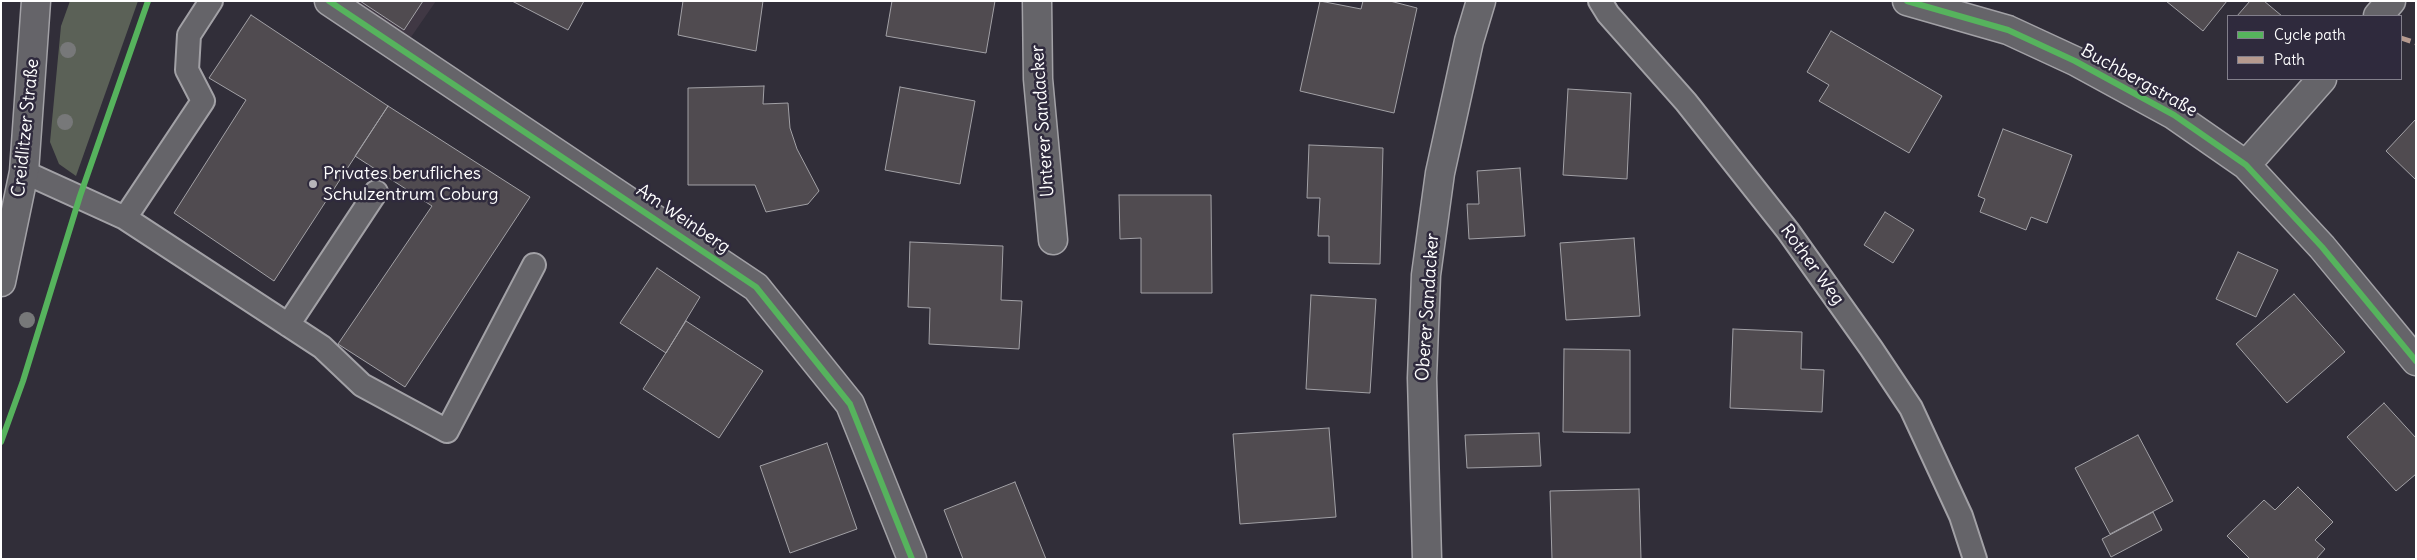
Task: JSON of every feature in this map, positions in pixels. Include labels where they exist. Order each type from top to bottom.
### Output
[{"type":"street","name":"Creidlitzer Straße","points":[[1,282],[24,172],[36,1]]},
{"type":"street","name":"Am Weinberg","points":[[329,1],[756,287],[850,404],[912,559]]},
{"type":"street","name":"Unterer Sandacker","points":[[1036,1],[1038,79],[1052,240]]},
{"type":"street","name":"Oberer Sandacker","points":[[1427,559],[1422,378],[1426,275],[1440,173],[1469,41],[1481,1]]},
{"type":"street","name":"Buchbergstraße","points":[[1907,1],[2008,30],[2074,61],[2174,115],[2246,165],[2322,247],[2416,362]]},
{"type":"street","points":[[2379,15],[2391,1]]},
{"type":"street","points":[[2246,165],[2321,80]]},
{"type":"lane","points":[[125,218],[204,101],[187,70],[189,35],[211,1]]},
{"type":"lane","name":"Rother Weg","points":[[1600,1],[1608,14],[1686,102],[1788,231],[1871,348],[1911,408],[1961,516],[1975,559]]},
{"type":"lane","points":[[24,172],[125,218],[322,347],[362,385],[447,431],[534,265]]},
{"type":"lane","points":[[288,325],[376,192]]},
{"type":"shaded area","points":[[70,1],[138,1],[76,176],[59,164],[50,142],[61,26]]},
{"type":"shaded area","points":[[351,1],[436,1],[409,40]]},
{"type":"building","points":[[360,1],[423,1],[404,30]]},
{"type":"building","points":[[512,1],[584,1],[568,30]]},
{"type":"building","points":[[683,1],[763,1],[756,51],[678,35]]},
{"type":"building","points":[[892,1],[995,1],[986,53],[886,36]]},
{"type":"building","points":[[1320,1],[1361,9],[1363,1],[1390,1],[1417,8],[1394,113],[1300,91]]},
{"type":"building","points":[[2166,1],[2227,1],[2203,31]]},
{"type":"building","points":[[2250,1],[2264,1],[2281,15],[2238,15]]},
{"type":"building","points":[[251,15],[388,106],[274,281],[174,213],[246,100],[209,78]]},
{"type":"building","points":[[1831,31],[1942,96],[1909,153],[1819,101],[1829,85],[1807,72]]},
{"type":"building","points":[[764,86],[763,104],[788,103],[790,128],[797,149],[819,191],[808,204],[766,212],[755,185],[688,185],[688,88]]},
{"type":"building","points":[[900,87],[975,101],[960,184],[885,170]]},
{"type":"building","points":[[1568,89],[1631,93],[1627,179],[1563,175]]},
{"type":"building","points":[[388,106],[530,197],[405,387],[338,344],[432,206],[355,156]]},
{"type":"building","points":[[2416,119],[2416,180],[2386,151]]},
{"type":"building","points":[[2003,129],[2072,155],[2047,223],[2031,217],[2026,230],[1980,212],[1985,199],[1978,196]]},
{"type":"building","points":[[1309,145],[1383,148],[1380,264],[1329,263],[1329,236],[1318,236],[1320,198],[1307,198]]},
{"type":"building","points":[[1520,168],[1525,236],[1469,239],[1467,204],[1479,204],[1477,171]]},
{"type":"building","points":[[1119,195],[1211,195],[1212,293],[1141,293],[1141,238],[1120,239]]},
{"type":"building","points":[[1885,212],[1914,230],[1893,263],[1864,245]]},
{"type":"building","points":[[1634,238],[1640,316],[1566,320],[1560,243]]},
{"type":"building","points":[[910,242],[1003,246],[1001,300],[1022,301],[1019,349],[929,344],[930,308],[908,307]]},
{"type":"building","points":[[2238,252],[2278,270],[2256,317],[2216,299]]},
{"type":"building","points":[[657,268],[700,297],[666,353],[620,323]]},
{"type":"building","points":[[2294,294],[2345,352],[2287,403],[2236,344]]},
{"type":"building","points":[[1311,295],[1376,299],[1370,393],[1306,389]]},
{"type":"building","points":[[686,321],[763,371],[719,438],[643,389]]},
{"type":"building","points":[[1733,329],[1802,332],[1801,369],[1824,370],[1822,412],[1730,408]]},
{"type":"building","points":[[1564,349],[1630,350],[1630,433],[1563,432]]},
{"type":"building","points":[[2384,403],[2416,438],[2416,474],[2396,491],[2347,437]]},
{"type":"building","points":[[1329,428],[1336,517],[1240,524],[1233,434]]},
{"type":"building","points":[[1539,433],[1541,466],[1467,468],[1465,435]]},
{"type":"building","points":[[2138,435],[2173,501],[2110,534],[2075,468]]},
{"type":"building","points":[[827,443],[857,529],[790,553],[760,466]]},
{"type":"building","points":[[1015,482],[1046,559],[963,559],[944,510]]},
{"type":"building","points":[[2298,487],[2333,522],[2315,540],[2325,549],[2316,559],[2250,559],[2227,536],[2264,500],[2275,510]]},
{"type":"building","points":[[1639,489],[1641,559],[1552,559],[1550,491]]},
{"type":"building","points":[[2153,512],[2162,530],[2111,557],[2102,539]]},
{"type":"marked path","points":[[2402,38],[2416,43]]},
{"type":"cycle path","points":[[1,442],[23,381],[80,196],[148,1]]},
{"type":"cycle path","points":[[329,1],[756,287],[850,404],[912,559]]},
{"type":"cycle path","points":[[1907,1],[2008,30],[2075,61],[2174,115],[2246,165],[2322,247],[2416,361]]},
{"type":"place","name":"Privates berufliches Schulzentrum Coburg","points":[[313,184]]}]
